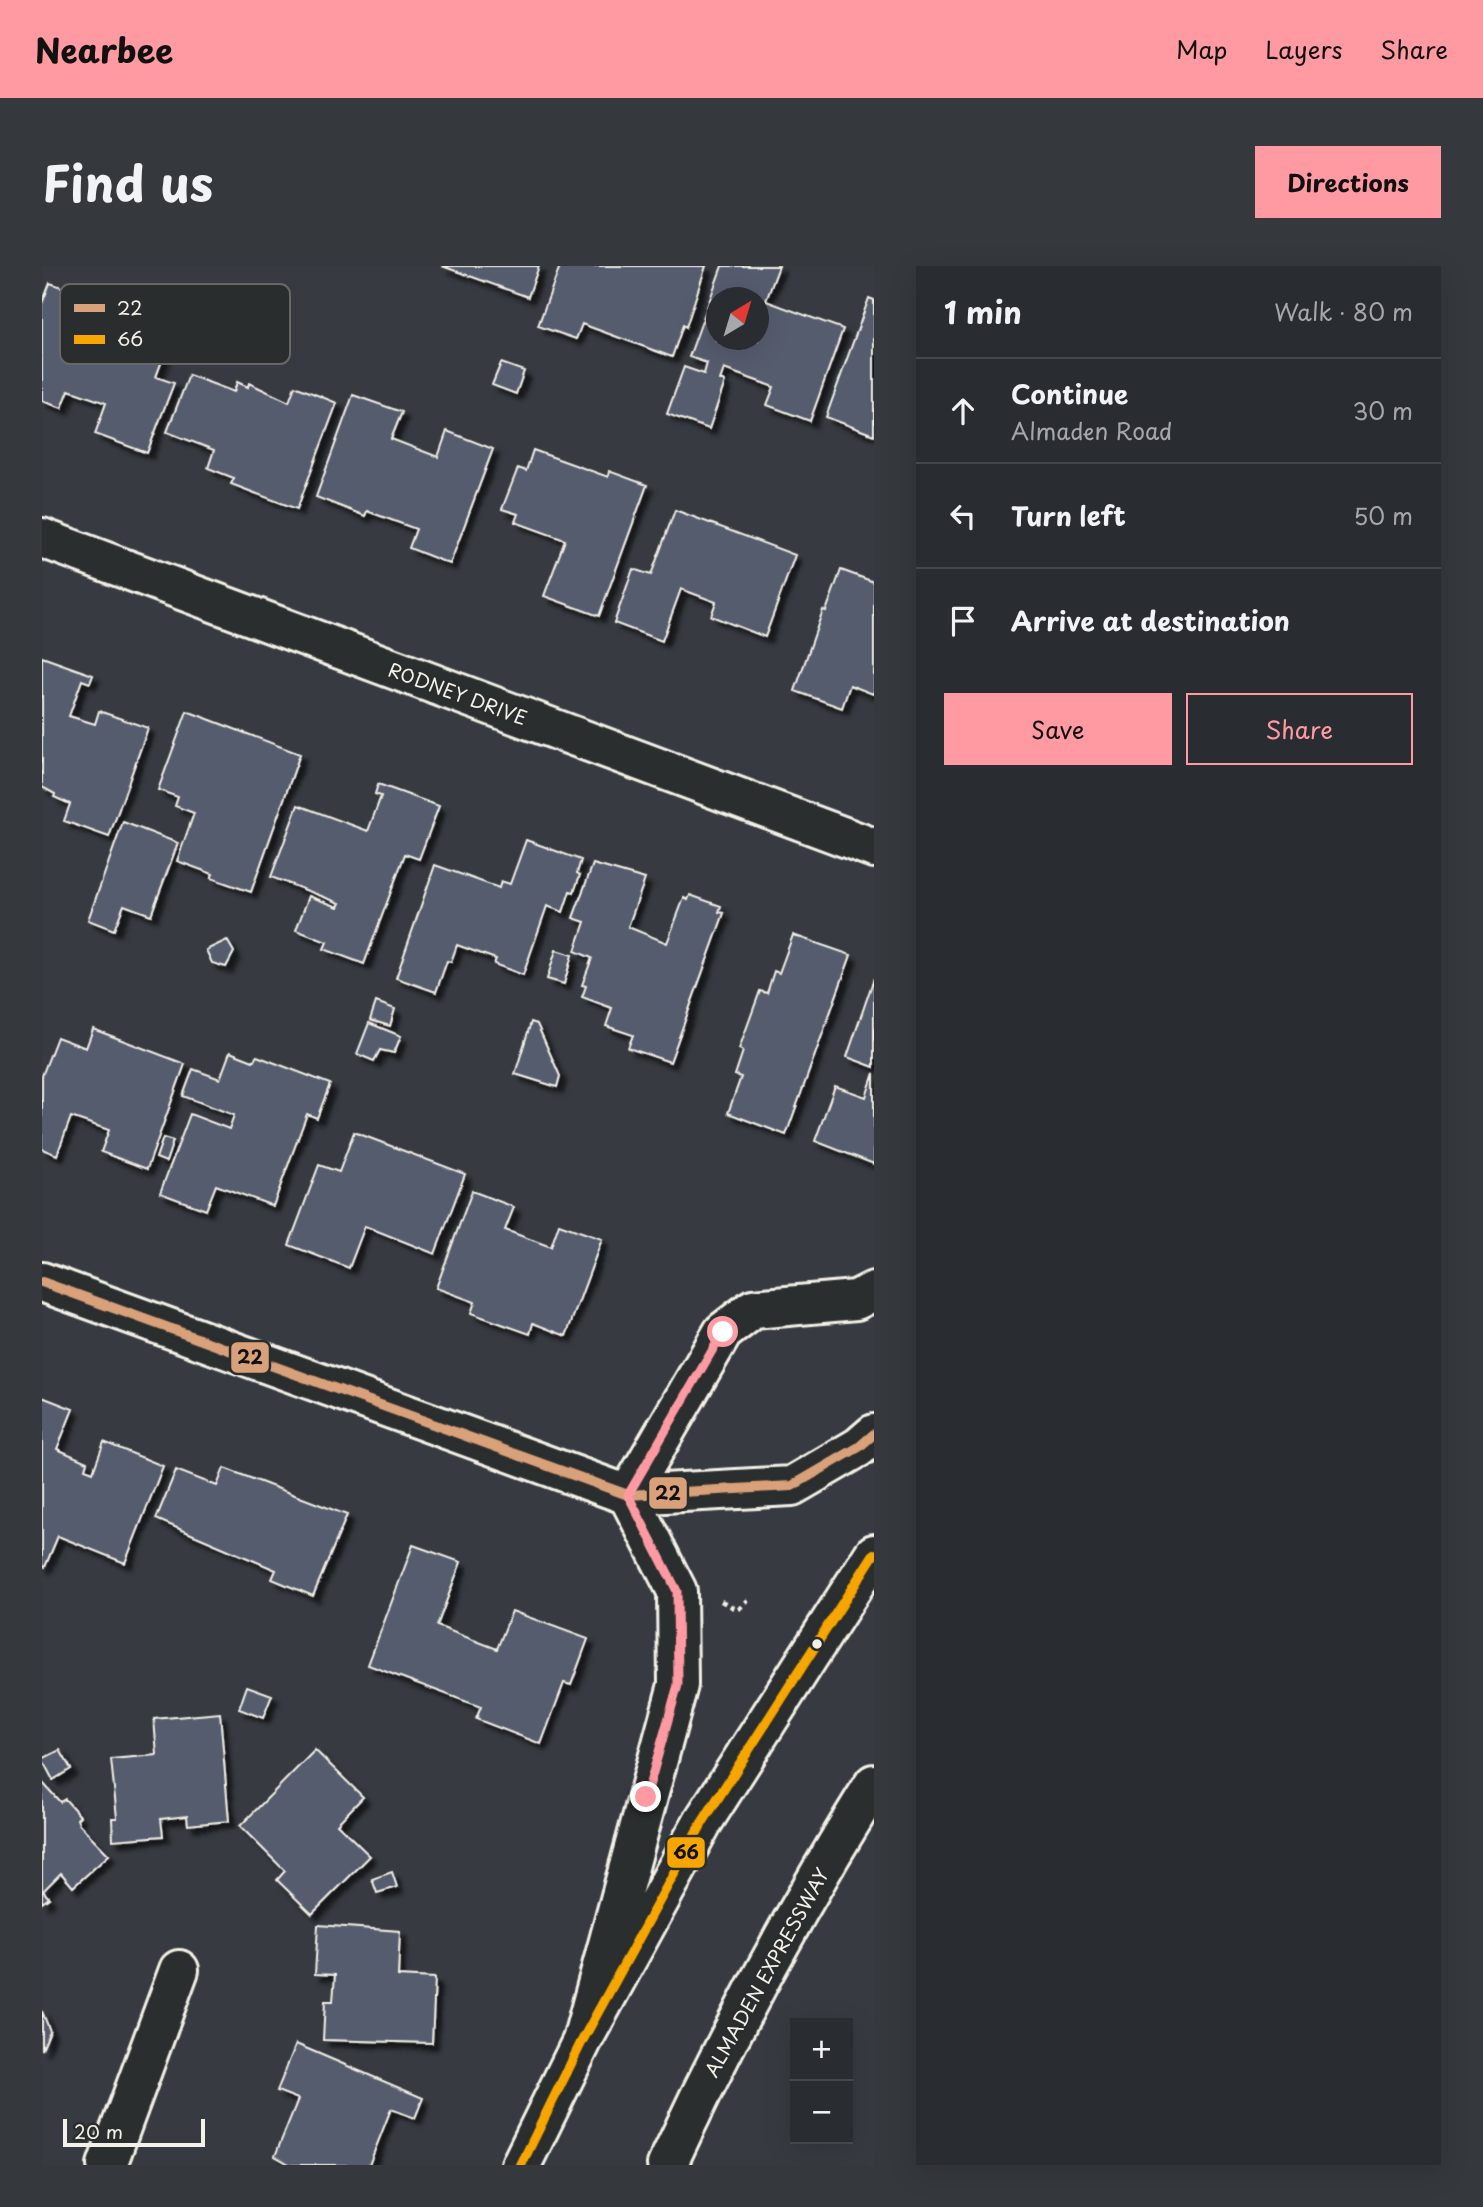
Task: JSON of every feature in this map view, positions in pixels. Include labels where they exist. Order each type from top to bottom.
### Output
[{"type":"street","name":"RODNEY DRIVE","points":[[42,538],[874,848]]},
{"type":"street","points":[[42,1282],[628,1495],[792,1486],[859,1447],[874,1434]]},
{"type":"street","points":[[628,1495],[723,1332],[753,1309],[856,1300],[874,1291]]},
{"type":"street","points":[[582,2041],[678,1685],[677,1591],[628,1495]]},
{"type":"street","points":[[521,2165],[582,2041],[702,1823],[874,1554]]},
{"type":"street","name":"ALMADEN EXPRESSWAY","points":[[667,2165],[719,2055],[836,1844],[874,1784]]},
{"type":"street","points":[[107,2165],[179,1969]]},
{"type":"building","points":[[442,266],[539,266],[528,297]]},
{"type":"building","points":[[560,266],[706,266],[686,327],[683,325],[672,357],[582,324],[576,339],[538,326]]},
{"type":"building","points":[[722,266],[779,266],[769,293],[769,287],[714,287]]},
{"type":"building","points":[[50,283],[60,286],[60,364],[161,364],[156,377],[174,383],[147,453],[95,434],[106,403],[69,390],[62,408],[42,401],[42,304]]},
{"type":"building","points":[[869,298],[874,300],[874,435],[826,417]]},
{"type":"building","points":[[769,302],[843,329],[810,421],[767,405],[774,387],[724,369],[720,380],[725,382],[709,429],[667,414],[684,367],[704,374],[707,363],[689,357],[706,310],[706,350],[769,350]]},
{"type":"building","points":[[501,363],[524,371],[516,394],[492,385]]},
{"type":"building","points":[[189,375],[234,392],[237,382],[248,387],[249,383],[289,402],[295,386],[337,403],[297,509],[231,484],[234,478],[208,468],[214,450],[167,432]]},
{"type":"building","points":[[353,395],[402,412],[391,439],[438,457],[447,431],[493,449],[450,564],[409,548],[416,529],[367,511],[365,516],[316,497]]},
{"type":"building","points":[[533,450],[608,477],[609,471],[647,485],[599,616],[544,596],[565,540],[515,522],[518,514],[502,509],[518,468],[526,471]]},
{"type":"building","points":[[675,510],[795,555],[765,637],[711,616],[716,602],[681,589],[662,641],[614,623],[633,569],[651,575]]},
{"type":"building","points":[[841,570],[874,582],[874,691],[873,694],[850,685],[842,708],[795,691],[823,610],[826,611]]},
{"type":"building","points":[[42,657],[93,675],[90,683],[82,680],[69,716],[95,724],[99,711],[148,728],[109,837],[64,821],[70,804],[54,797],[55,794],[42,787]]},
{"type":"building","points":[[187,711],[300,754],[251,892],[211,878],[213,874],[177,861],[194,813],[175,806],[178,797],[158,790]]},
{"type":"building","points":[[378,784],[439,806],[419,859],[405,854],[364,964],[324,949],[327,942],[296,930],[309,896],[338,907],[340,903],[271,877],[298,805],[368,831],[381,796],[375,794]]},
{"type":"building","points":[[123,822],[178,843],[151,915],[124,905],[114,930],[88,920]]},
{"type":"building","points":[[526,840],[581,860],[577,873],[580,875],[574,892],[570,891],[563,912],[547,906],[523,975],[494,964],[496,959],[457,945],[451,962],[447,961],[436,992],[396,978],[435,865],[499,888],[501,881],[510,884]]},
{"type":"building","points":[[593,864],[645,879],[628,927],[667,943],[684,898],[688,900],[690,895],[721,906],[719,912],[724,913],[670,1062],[628,1048],[633,1035],[606,1026],[612,1008],[582,997],[586,986],[582,985],[592,958],[575,951],[585,922],[573,918]]},
{"type":"building","points":[[793,935],[851,955],[786,1135],[728,1113],[741,1077],[735,1075],[743,1051],[739,1049],[760,991],[767,993],[774,971],[779,973]]},
{"type":"building","points":[[227,940],[234,952],[226,967],[212,963],[206,950]]},
{"type":"building","points":[[556,950],[572,955],[564,984],[547,979]]},
{"type":"building","points":[[874,978],[874,1067],[847,1057]]},
{"type":"building","points":[[376,1002],[395,1009],[390,1026],[370,1020]]},
{"type":"building","points":[[531,1022],[537,1024],[560,1076],[557,1087],[515,1074]]},
{"type":"building","points":[[369,1023],[401,1036],[394,1053],[380,1050],[374,1061],[357,1054]]},
{"type":"building","points":[[93,1029],[185,1064],[147,1169],[101,1152],[109,1130],[71,1117],[57,1155],[42,1149],[42,1076],[57,1037],[86,1048]]},
{"type":"building","points":[[230,1052],[253,1061],[257,1056],[330,1084],[317,1118],[307,1114],[273,1206],[216,1185],[206,1210],[160,1193],[190,1114],[229,1129],[234,1115],[183,1096],[193,1069],[220,1079]]},
{"type":"building","points":[[874,1073],[874,1164],[815,1141],[835,1086],[866,1097]]},
{"type":"building","points":[[354,1132],[465,1174],[435,1254],[365,1226],[349,1268],[289,1245],[319,1165],[339,1172]]},
{"type":"building","points":[[163,1138],[173,1141],[166,1162],[156,1158]]},
{"type":"building","points":[[472,1191],[514,1207],[505,1230],[551,1247],[559,1224],[602,1239],[566,1336],[533,1323],[530,1334],[471,1313],[475,1302],[436,1288]]},
{"type":"building","points":[[42,1397],[73,1409],[57,1449],[87,1462],[85,1469],[93,1472],[104,1442],[163,1466],[125,1563],[58,1536],[45,1567],[42,1566]]},
{"type":"building","points":[[224,1468],[347,1515],[313,1596],[272,1579],[276,1570],[156,1519],[176,1470],[217,1486]]},
{"type":"building","points":[[413,1545],[461,1562],[437,1626],[497,1649],[512,1611],[588,1639],[571,1685],[564,1683],[541,1744],[476,1719],[481,1707],[368,1665]]},
{"type":"building","points":[[247,1686],[272,1695],[263,1718],[239,1709]]},
{"type":"building","points":[[220,1713],[229,1821],[188,1825],[187,1816],[161,1819],[163,1836],[113,1840],[112,1818],[117,1818],[111,1759],[157,1755],[154,1719]]},
{"type":"building","points":[[60,1750],[71,1769],[53,1780],[42,1759]]},
{"type":"building","points":[[315,1750],[363,1797],[337,1824],[370,1856],[312,1914],[277,1880],[285,1871],[240,1826]]},
{"type":"building","points":[[42,1782],[60,1802],[65,1799],[80,1816],[77,1819],[79,1824],[109,1855],[73,1887],[61,1873],[43,1891],[49,1898],[42,1903]]},
{"type":"building","points":[[392,1872],[397,1887],[377,1893],[372,1879]]},
{"type":"building","points":[[318,1925],[400,1931],[398,1976],[435,1978],[432,2043],[323,2040],[325,2001],[333,2001],[335,1975],[315,1974]]},
{"type":"building","points":[[42,2011],[50,2031],[42,2050]]},
{"type":"building","points":[[296,2044],[423,2098],[415,2118],[391,2109],[369,2165],[291,2165],[275,2156],[298,2099],[277,2091]]},
{"type":"transit line","name":"22","points":[[42,1282],[628,1495],[792,1486],[859,1447],[874,1434]]},
{"type":"transit line","name":"66","points":[[521,2165],[582,2041],[702,1823],[874,1554]]},
{"type":"route","points":[[646,1797],[678,1685],[677,1591],[628,1495],[723,1332]]}]
